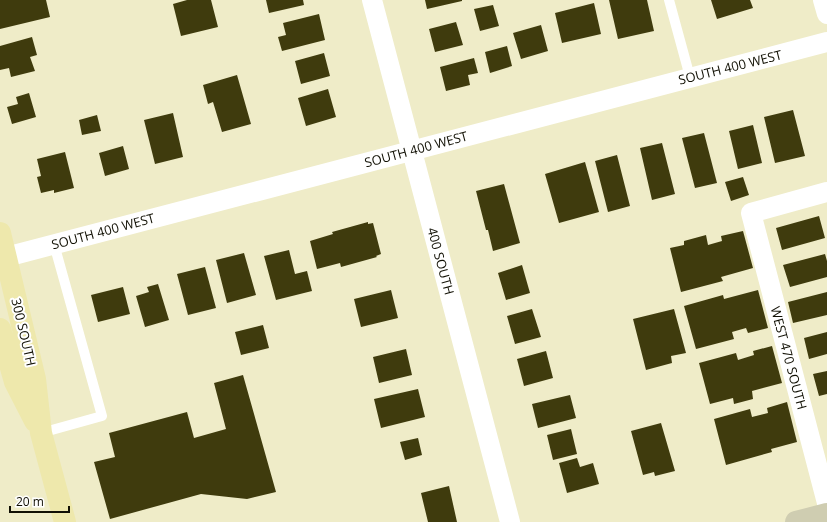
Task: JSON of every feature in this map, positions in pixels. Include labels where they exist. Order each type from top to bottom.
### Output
[{"type":"main road","name":"300 SOUTH","points":[[0,233],[35,378],[41,433],[65,522]]},
{"type":"main road","name":"300 SOUTH","points":[[0,329],[15,382],[41,433]]},
{"type":"main road","points":[[796,522],[827,514]]},
{"type":"street","name":"400 SOUTH","points":[[372,0],[510,522]]},
{"type":"street","points":[[823,0],[827,14]]},
{"type":"street","name":"SOUTH 400 WEST","points":[[6,257],[827,42]]},
{"type":"street","name":"WEST 470 SOUTH","points":[[827,192],[751,213],[827,503]]},
{"type":"lane","points":[[669,0],[690,77]]},
{"type":"lane","points":[[41,433],[102,416],[54,244]]},
{"type":"building","points":[[0,0],[46,0],[50,17],[0,29]]},
{"type":"building","points":[[187,0],[211,0],[218,27],[181,36],[173,4]]},
{"type":"building","points":[[266,0],[303,0],[304,5],[269,13]]},
{"type":"building","points":[[425,0],[462,0],[462,1],[427,9]]},
{"type":"building","points":[[609,0],[647,0],[654,31],[618,39]]},
{"type":"building","points":[[711,0],[750,0],[753,8],[717,19]]},
{"type":"building","points":[[594,3],[601,34],[562,43],[555,13]]},
{"type":"building","points":[[493,5],[499,26],[480,31],[474,9]]},
{"type":"building","points":[[319,14],[325,40],[282,51],[278,37],[286,35],[283,23]]},
{"type":"building","points":[[456,22],[463,45],[435,52],[429,29]]},
{"type":"building","points":[[541,25],[548,51],[521,59],[513,33]]},
{"type":"building","points":[[32,37],[37,55],[30,57],[35,71],[11,77],[9,68],[0,70],[0,46]]},
{"type":"building","points":[[507,46],[512,66],[490,73],[485,52]]},
{"type":"building","points":[[324,53],[330,76],[301,84],[295,61]]},
{"type":"building","points":[[474,58],[478,73],[468,75],[470,85],[446,91],[440,67]]},
{"type":"building","points":[[237,75],[251,124],[222,132],[213,102],[208,104],[203,85]]},
{"type":"building","points":[[328,89],[336,117],[306,126],[298,98]]},
{"type":"building","points":[[29,93],[36,117],[12,124],[7,107],[18,104],[16,97]]},
{"type":"building","points":[[793,110],[805,156],[775,163],[764,117]]},
{"type":"building","points":[[173,113],[183,157],[155,164],[144,120]]},
{"type":"building","points":[[97,115],[101,131],[82,135],[79,120]]},
{"type":"building","points":[[753,125],[762,163],[738,169],[729,131]]},
{"type":"building","points":[[704,133],[717,183],[695,188],[682,138]]},
{"type":"building","points":[[662,143],[675,194],[652,200],[640,148]]},
{"type":"building","points":[[123,146],[129,169],[105,176],[99,153]]},
{"type":"building","points":[[65,152],[74,188],[54,193],[54,190],[41,193],[37,177],[41,176],[37,159]]},
{"type":"building","points":[[617,155],[630,206],[608,212],[595,161]]},
{"type":"building","points":[[585,162],[599,212],[559,223],[545,174]]},
{"type":"building","points":[[743,177],[749,195],[731,201],[725,182]]},
{"type":"building","points":[[504,184],[520,243],[493,251],[476,191]]},
{"type":"building","points":[[819,216],[825,238],[782,250],[776,228]]},
{"type":"building","points":[[368,222],[368,224],[373,223],[381,254],[376,256],[377,257],[341,267],[340,263],[317,269],[310,241],[333,234],[332,232]]},
{"type":"building","points":[[743,231],[753,268],[721,277],[723,281],[681,292],[670,248],[684,245],[684,241],[706,235],[708,245],[722,241],[721,236]]},
{"type":"building","points":[[289,250],[295,274],[307,271],[312,291],[276,300],[264,256]]},
{"type":"building","points":[[244,253],[256,295],[227,303],[216,260]]},
{"type":"building","points":[[825,254],[827,261],[827,277],[790,287],[783,265]]},
{"type":"building","points":[[522,265],[530,293],[506,300],[498,273]]},
{"type":"building","points":[[205,267],[216,308],[188,315],[177,274]]},
{"type":"building","points":[[158,284],[169,320],[145,327],[136,296],[149,292],[147,287]]},
{"type":"building","points":[[123,287],[130,314],[98,322],[91,295]]},
{"type":"building","points":[[391,290],[398,318],[361,327],[354,299]]},
{"type":"building","points":[[758,290],[768,328],[748,333],[746,328],[732,332],[734,339],[696,349],[684,306],[723,295],[724,299]]},
{"type":"building","points":[[827,292],[827,315],[793,323],[788,302]]},
{"type":"building","points":[[532,309],[541,337],[515,344],[507,316]]},
{"type":"building","points":[[674,309],[686,353],[671,356],[672,363],[646,370],[633,319]]},
{"type":"building","points":[[263,325],[269,348],[241,355],[235,332]]},
{"type":"building","points":[[827,332],[827,354],[809,359],[804,338]]},
{"type":"building","points":[[772,346],[782,383],[752,391],[753,399],[734,404],[733,398],[710,404],[699,363],[736,353],[738,360],[754,355],[753,351]]},
{"type":"building","points":[[406,349],[412,375],[379,383],[373,357]]},
{"type":"building","points":[[546,351],[553,378],[524,386],[517,359]]},
{"type":"building","points":[[827,371],[827,394],[819,396],[813,374]]},
{"type":"building","points":[[243,375],[276,492],[247,499],[201,494],[110,519],[94,462],[115,457],[109,433],[187,412],[194,438],[226,429],[214,383]]},
{"type":"building","points":[[418,389],[425,417],[381,428],[374,399]]},
{"type":"building","points":[[570,395],[576,418],[538,428],[532,404]]},
{"type":"building","points":[[787,402],[797,442],[771,449],[772,452],[726,465],[714,419],[750,409],[752,417],[768,413],[767,408]]},
{"type":"building","points":[[661,423],[675,471],[655,476],[654,472],[643,475],[631,431]]},
{"type":"building","points":[[571,429],[577,454],[553,460],[547,435]]},
{"type":"building","points":[[418,438],[422,455],[405,460],[400,442]]},
{"type":"building","points":[[577,458],[580,467],[593,463],[599,484],[567,493],[559,463]]},
{"type":"building","points":[[449,486],[457,522],[428,522],[421,493]]}]
